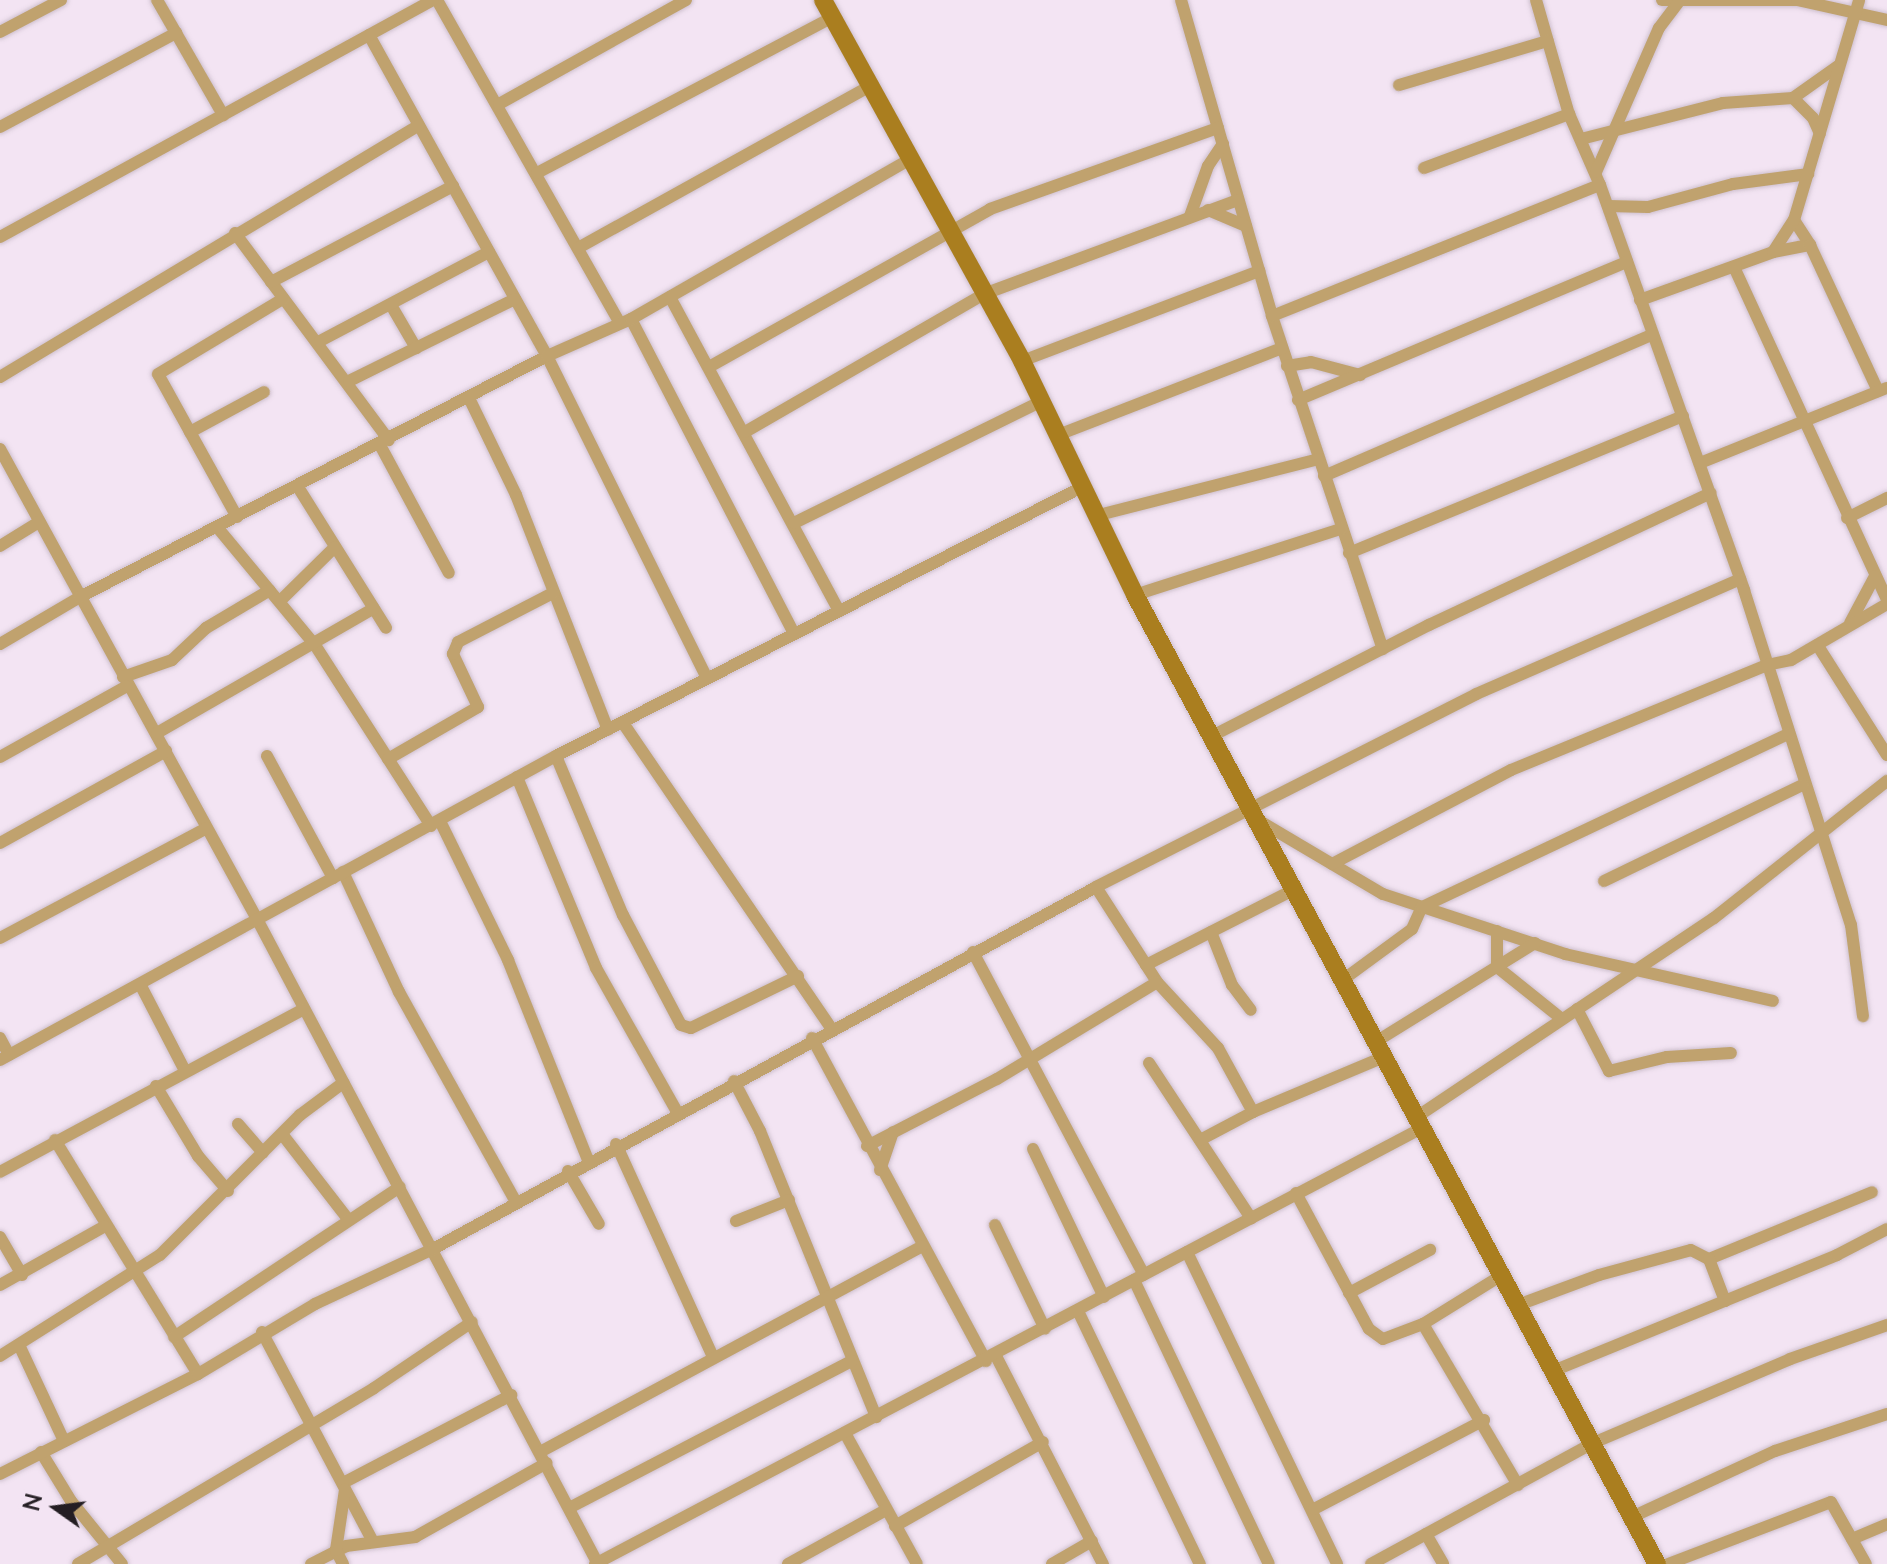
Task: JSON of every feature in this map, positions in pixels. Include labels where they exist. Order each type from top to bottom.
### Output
[{"type":"street","points":[[0,32],[61,0]]},
{"type":"street","points":[[157,0],[223,115]]},
{"type":"street","points":[[0,237],[435,0],[499,104],[578,248],[625,321],[794,634]]},
{"type":"street","points":[[499,104],[686,0]]},
{"type":"street","points":[[823,0],[1022,361],[1080,488],[1135,595],[1657,1564]]},
{"type":"street","points":[[1181,0],[1287,366],[1383,649]]},
{"type":"street","points":[[1536,0],[1569,114],[1598,178],[1740,579],[1818,835],[1851,925],[1863,1016]]},
{"type":"street","points":[[1662,0],[1797,0],[1858,5],[1887,20]]},
{"type":"street","points":[[1272,316],[1598,178],[1659,28],[1679,1]]},
{"type":"street","points":[[1773,252],[1794,220],[1858,5]]},
{"type":"street","points":[[537,173],[833,17]]},
{"type":"street","points":[[0,127],[176,33]]},
{"type":"street","points":[[369,35],[547,356],[707,679]]},
{"type":"street","points":[[1399,85],[1548,41]]},
{"type":"street","points":[[1581,139],[1723,103],[1793,98],[1838,66]]},
{"type":"street","points":[[578,248],[870,86]]},
{"type":"street","points":[[1793,98],[1813,118],[1820,134]]},
{"type":"street","points":[[1424,168],[1569,114]]},
{"type":"street","points":[[0,377],[235,233],[418,126]]},
{"type":"street","points":[[709,367],[949,229],[1218,128]]},
{"type":"street","points":[[1190,216],[1208,166],[1223,144]]},
{"type":"street","points":[[0,644],[80,597],[547,356],[625,321],[910,159]]},
{"type":"street","points":[[1608,206],[1648,207],[1746,181],[1808,174]]},
{"type":"street","points":[[271,282],[453,186]]},
{"type":"street","points":[[745,432],[984,294],[1238,200]]},
{"type":"street","points":[[1208,210],[1246,226]]},
{"type":"street","points":[[1700,463],[1882,390],[1810,245],[1794,220]]},
{"type":"street","points":[[235,233],[349,381],[384,442],[449,573]]},
{"type":"street","points":[[1640,300],[1773,252],[1810,245]]},
{"type":"street","points":[[320,341],[489,252]]},
{"type":"street","points":[[1298,400],[1627,262]]},
{"type":"street","points":[[1332,864],[1511,770],[1767,665],[1791,660],[1887,602],[1802,422],[1734,267]]},
{"type":"street","points":[[1022,361],[1259,271]]},
{"type":"street","points":[[670,297],[839,611]]},
{"type":"street","points":[[237,517],[158,374],[283,299]]},
{"type":"street","points":[[349,381],[515,299]]},
{"type":"street","points":[[391,305],[416,348]]},
{"type":"street","points":[[1324,476],[1652,335]]},
{"type":"street","points":[[1058,435],[1282,348]]},
{"type":"street","points":[[1287,366],[1311,362],[1360,375]]},
{"type":"street","points":[[190,432],[264,392]]},
{"type":"street","points":[[469,398],[516,495],[608,730]]},
{"type":"street","points":[[794,523],[1042,401]]},
{"type":"street","points":[[1349,553],[1683,416]]},
{"type":"street","points":[[0,449],[257,919],[571,1507],[597,1564],[1045,1329],[1251,1218],[1421,1121],[1635,966],[1714,918],[1887,781]]},
{"type":"street","points":[[1095,516],[1318,459]]},
{"type":"street","points":[[298,487],[386,628]]},
{"type":"street","points":[[0,1038],[4,1057],[556,756],[1080,488]]},
{"type":"street","points":[[1210,737],[1383,649],[1711,493]]},
{"type":"street","points":[[1847,518],[1887,498]]},
{"type":"street","points":[[0,546],[39,522]]},
{"type":"street","points":[[217,527],[315,645],[388,759],[436,823],[508,960],[588,1160]]},
{"type":"street","points":[[1135,595],[1341,529]]},
{"type":"street","points":[[280,601],[335,547]]},
{"type":"street","points":[[1850,623],[1875,576]]},
{"type":"street","points":[[0,1474],[198,1374],[262,1332],[433,1249],[616,1144],[1096,887],[1252,815],[1476,694],[1740,579]]},
{"type":"street","points":[[0,757],[125,681],[172,660],[206,628],[270,590]]},
{"type":"street","points":[[388,759],[478,707],[453,654],[458,642],[553,593]]},
{"type":"street","points":[[157,733],[315,645],[374,608]]},
{"type":"street","points":[[1818,646],[1887,755]]},
{"type":"street","points":[[623,723],[831,1028]]},
{"type":"street","points":[[1344,979],[1412,929],[1422,907],[1788,734]]},
{"type":"street","points":[[0,843],[166,751]]},
{"type":"street","points":[[267,756],[338,875],[515,1200]]},
{"type":"street","points":[[556,756],[623,915],[681,1025],[691,1028],[798,976]]},
{"type":"street","points":[[517,777],[596,968],[677,1112]]},
{"type":"street","points":[[1604,881],[1803,785]]},
{"type":"street","points":[[1252,815],[1366,887],[1422,907],[1535,943],[1773,1001]]},
{"type":"street","points":[[0,938],[207,828]]},
{"type":"street","points":[[1096,887],[1157,982],[1218,1048],[1253,1112]]},
{"type":"street","points":[[1146,965],[1295,889]]},
{"type":"street","points":[[1497,931],[1497,967]]},
{"type":"street","points":[[1211,932],[1232,985],[1251,1010]]},
{"type":"street","points":[[1200,1140],[1381,1049],[1535,943]]},
{"type":"street","points":[[973,952],[1139,1278],[1269,1564]]},
{"type":"street","points":[[1497,967],[1562,1019]]},
{"type":"street","points":[[867,1146],[1029,1058],[1157,982]]},
{"type":"street","points":[[140,984],[184,1069]]},
{"type":"street","points":[[0,1172],[184,1069],[304,1009]]},
{"type":"street","points":[[1577,1009],[1609,1071],[1667,1057],[1731,1053]]},
{"type":"street","points":[[812,1038],[922,1246],[1043,1442],[1103,1564]]},
{"type":"street","points":[[1149,1063],[1251,1218]]},
{"type":"street","points":[[734,1081],[789,1200],[876,1417]]},
{"type":"street","points":[[0,1356],[20,1347],[136,1274],[228,1191],[282,1134],[343,1083]]},
{"type":"street","points":[[156,1086],[198,1156],[228,1191]]},
{"type":"street","points":[[238,1124],[263,1153]]},
{"type":"street","points":[[880,1170],[893,1132]]},
{"type":"street","points":[[282,1134],[348,1219]]},
{"type":"street","points":[[55,1140],[198,1374]]},
{"type":"street","points":[[616,1144],[713,1357]]},
{"type":"street","points":[[1033,1149],[1104,1297]]},
{"type":"street","points":[[568,1171],[599,1224]]},
{"type":"street","points":[[174,1337],[400,1187]]},
{"type":"street","points":[[1518,1305],[1686,1250],[1709,1259],[1872,1192]]},
{"type":"street","points":[[1296,1193],[1349,1293],[1377,1337],[1389,1338],[1423,1324],[1502,1275]]},
{"type":"street","points":[[736,1221],[789,1200]]},
{"type":"street","points":[[995,1225],[1045,1329]]},
{"type":"street","points":[[0,1285],[105,1226]]},
{"type":"street","points":[[1553,1371],[1725,1301],[1887,1229]]},
{"type":"street","points":[[0,1237],[22,1275]]},
{"type":"street","points":[[311,1564],[336,1550],[372,1540],[415,1537],[713,1357],[922,1246]]},
{"type":"street","points":[[1349,1293],[1430,1250]]},
{"type":"street","points":[[1187,1252],[1314,1509],[1337,1564]]},
{"type":"street","points":[[1709,1259],[1725,1301]]},
{"type":"street","points":[[1078,1311],[1200,1564]]},
{"type":"street","points":[[78,1564],[313,1424],[472,1322]]},
{"type":"street","points":[[1423,1324],[1484,1420],[1518,1485]]},
{"type":"street","points":[[1371,1564],[1591,1444],[1790,1359],[1887,1325]]},
{"type":"street","points":[[262,1332],[372,1540]]},
{"type":"street","points":[[20,1347],[64,1441]]},
{"type":"street","points":[[571,1507],[851,1361]]},
{"type":"street","points":[[344,1486],[511,1395]]},
{"type":"street","points":[[1632,1517],[1775,1451],[1887,1414]]},
{"type":"street","points":[[1314,1509],[1484,1420]]},
{"type":"street","points":[[845,1433],[917,1564]]},
{"type":"street","points":[[895,1526],[1043,1442]]},
{"type":"street","points":[[41,1452],[71,1501],[122,1564]]},
{"type":"street","points":[[343,1564],[336,1550],[344,1486]]},
{"type":"street","points":[[1668,1564],[1830,1502],[1866,1564]]},
{"type":"street","points":[[788,1564],[886,1510]]},
{"type":"street","points":[[1852,1539],[1887,1524]]},
{"type":"street","points":[[1426,1534],[1443,1564]]},
{"type":"street","points":[[1052,1564],[1092,1541]]},
{"type":"street","points":[[815,1550],[823,1564]]}]
